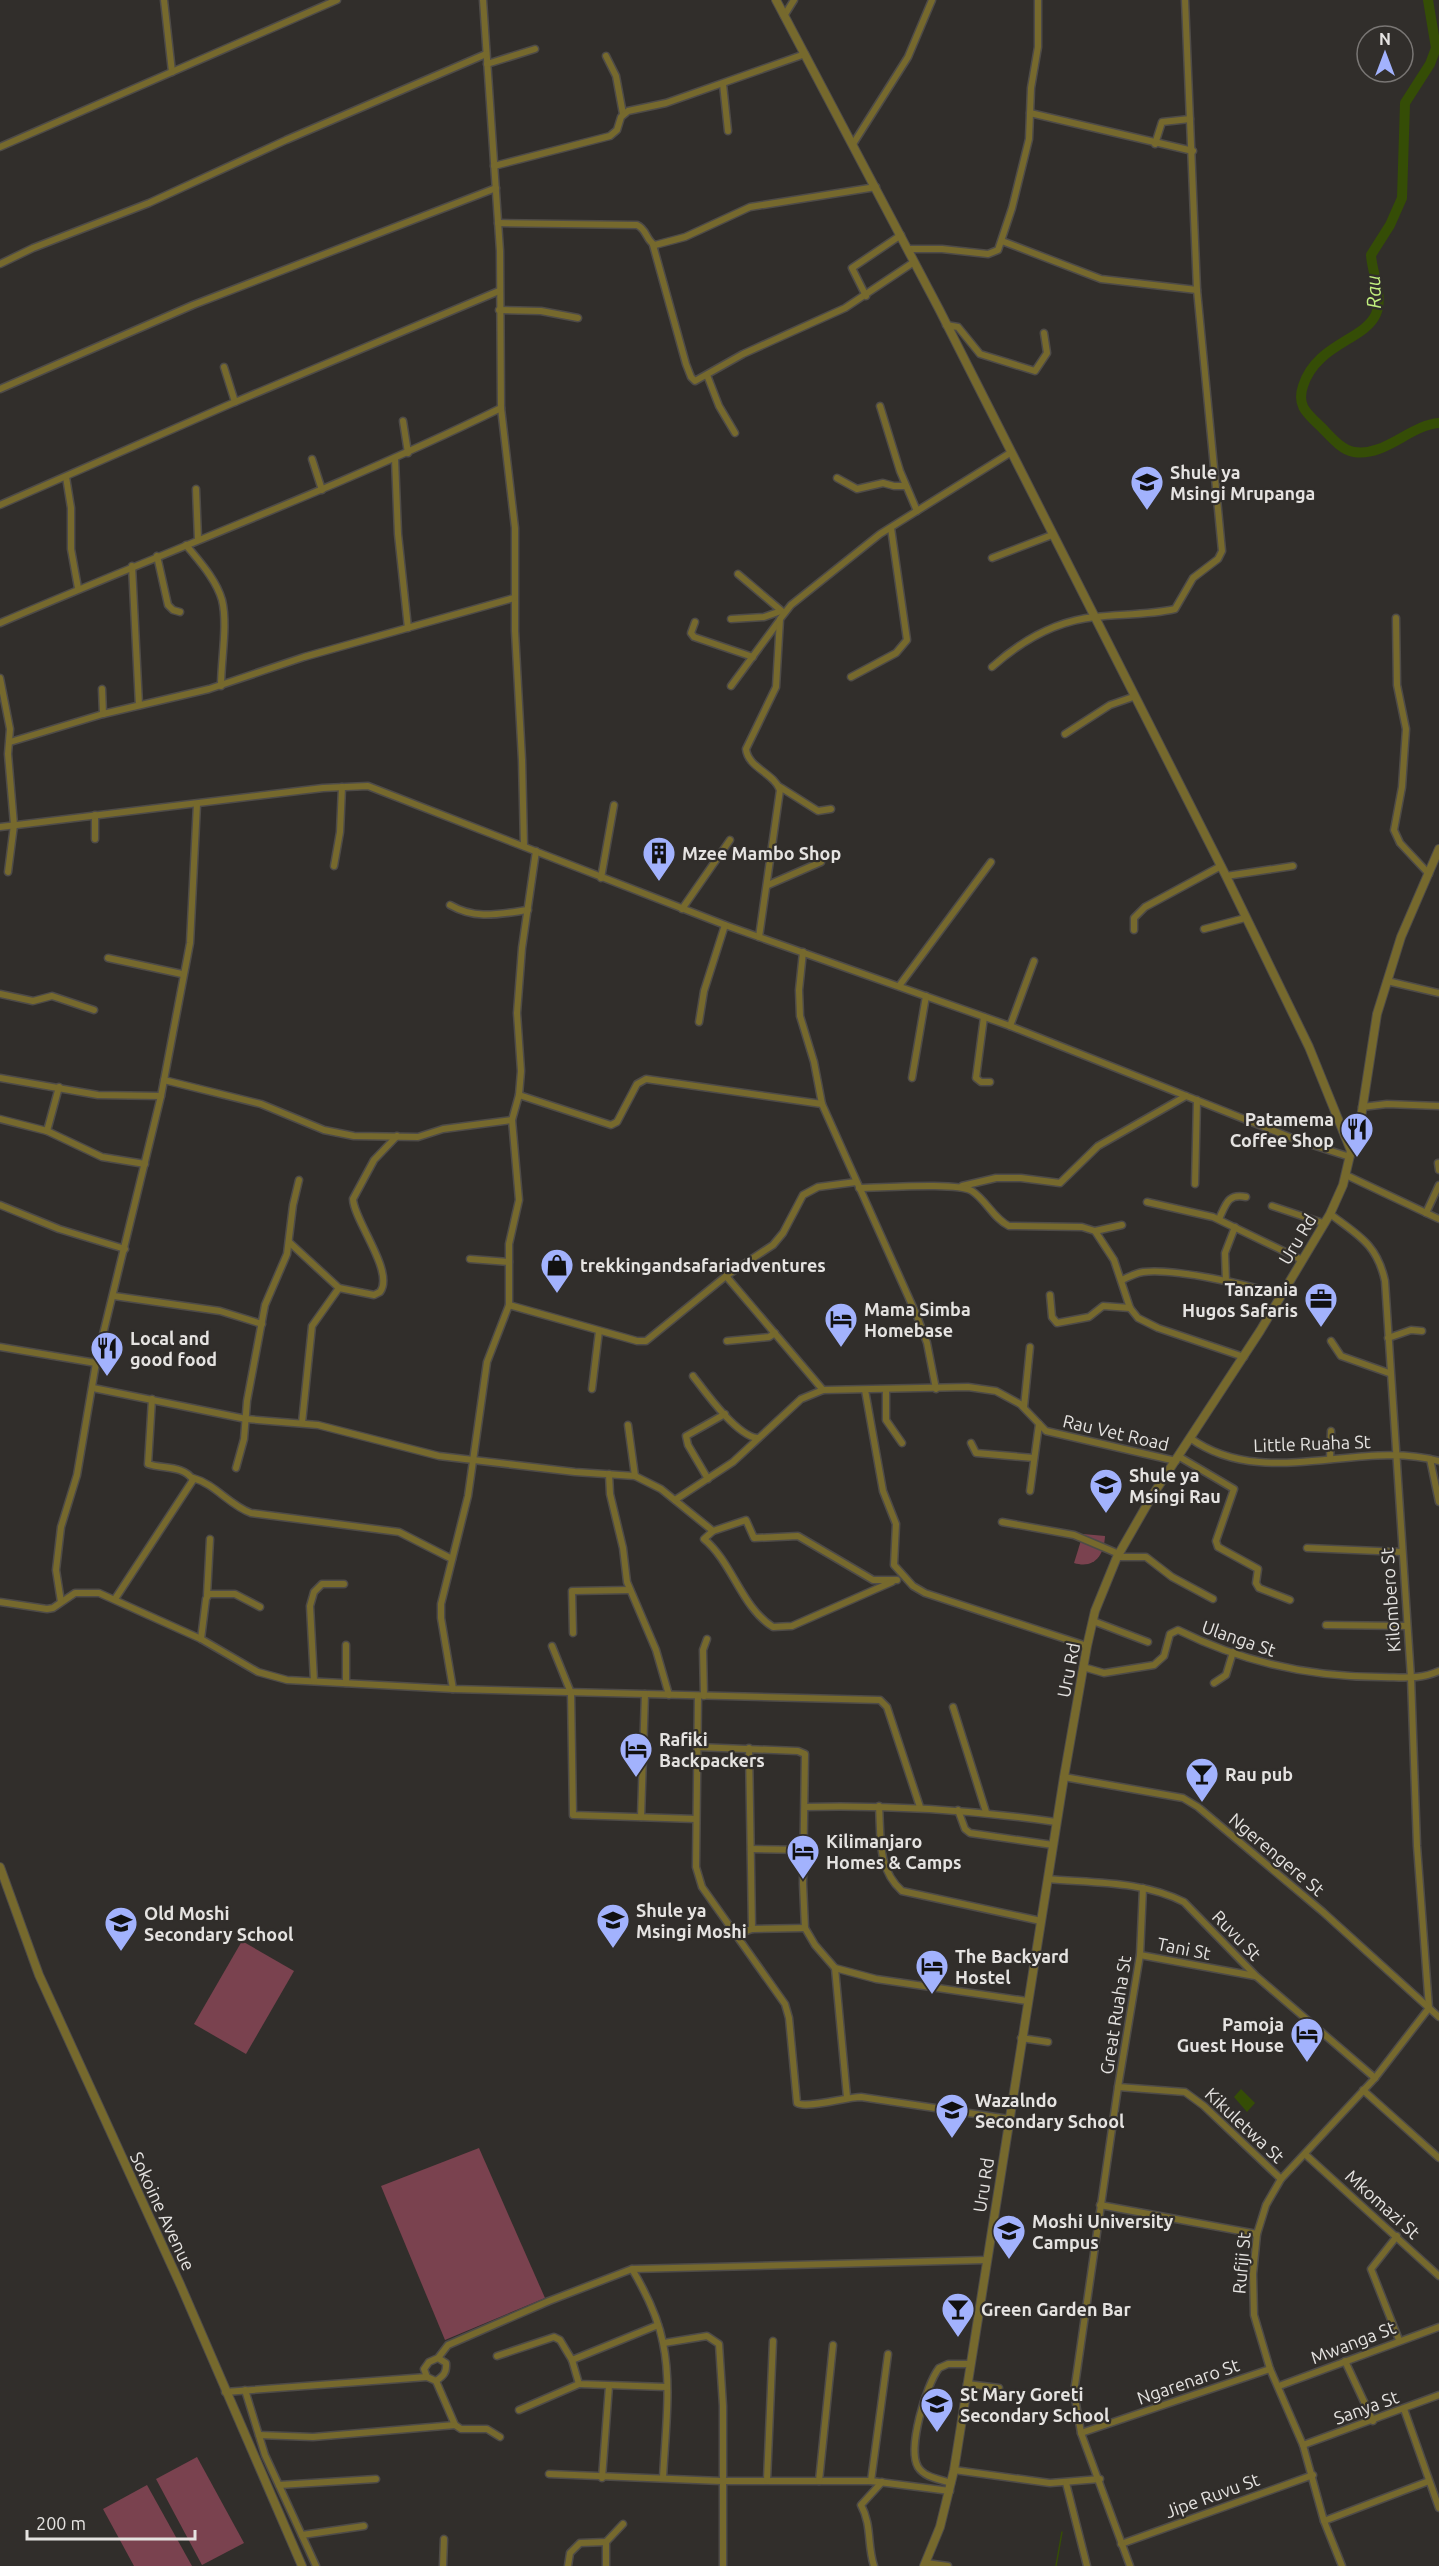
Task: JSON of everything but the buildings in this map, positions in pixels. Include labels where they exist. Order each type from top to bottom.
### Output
[{"type":"street","points":[[164,0],[172,72]]},
{"type":"street","points":[[0,147],[337,0]]},
{"type":"street","points":[[483,0],[498,223],[501,408],[515,528],[514,598],[524,846]]},
{"type":"street","points":[[776,0],[901,235],[1133,697],[1226,876],[1309,1047],[1350,1154]]},
{"type":"street","points":[[784,16],[794,0]]},
{"type":"street","points":[[853,144],[908,57],[932,0]]},
{"type":"street","points":[[908,249],[994,253],[1002,241],[1029,139],[1031,88],[1038,47],[1038,0]]},
{"type":"street","points":[[992,667],[1010,651],[1058,625],[1093,617],[1174,609],[1193,578],[1221,555],[1216,464],[1197,290],[1185,0]]},
{"type":"street","points":[[487,64],[535,49]]},
{"type":"street","points":[[0,264],[33,248],[149,203],[286,140],[486,54]]},
{"type":"street","points":[[623,114],[658,106],[805,54]]},
{"type":"street","points":[[494,166],[610,136],[616,130],[623,114],[616,76],[606,56]]},
{"type":"street","points":[[723,84],[728,131]]},
{"type":"street","points":[[1030,113],[1155,144],[1193,151]]},
{"type":"street","points":[[1155,144],[1162,122],[1190,119]]},
{"type":"street","points":[[653,245],[685,237],[732,213],[750,207],[876,187]]},
{"type":"street","points":[[0,389],[194,304],[496,188]]},
{"type":"street","points":[[498,223],[637,225],[643,228],[653,245],[689,374],[695,381],[743,354],[866,296],[914,262]]},
{"type":"street","points":[[866,296],[852,268],[901,235]]},
{"type":"street","points":[[1002,241],[1101,279],[1197,290]]},
{"type":"street","points":[[0,506],[235,402],[499,291]]},
{"type":"street","points":[[499,310],[541,311],[578,318]]},
{"type":"street","points":[[946,325],[958,327],[980,354],[1035,370],[1046,357],[1044,333]]},
{"type":"street","points":[[224,368],[235,402]]},
{"type":"street","points":[[706,375],[719,406],[735,433]]},
{"type":"street","points":[[880,406],[905,486],[917,511]]},
{"type":"street","points":[[0,623],[78,588],[322,490],[408,453],[501,408]]},
{"type":"street","points":[[403,421],[408,453]]},
{"type":"street","points":[[731,686],[781,615],[840,565],[891,528],[1010,453]]},
{"type":"street","points":[[312,459],[322,490]]},
{"type":"street","points":[[394,459],[398,534],[408,628]]},
{"type":"street","points":[[66,477],[71,508],[71,549],[78,588]]},
{"type":"street","points":[[837,477],[857,489],[883,483],[905,486]]},
{"type":"street","points":[[196,489],[198,539]]},
{"type":"street","points":[[851,677],[896,653],[907,640],[891,528]]},
{"type":"street","points":[[992,558],[1052,535]]},
{"type":"street","points":[[186,545],[207,572],[222,600],[224,615],[221,686]]},
{"type":"street","points":[[157,556],[168,605],[180,612]]},
{"type":"street","points":[[132,566],[139,705]]},
{"type":"street","points":[[738,574],[781,615]]},
{"type":"street","points":[[10,742],[103,714],[221,686],[304,657],[514,598]]},
{"type":"street","points":[[731,619],[781,615]]},
{"type":"street","points":[[781,615],[776,687],[746,752],[780,787],[818,811],[831,809]]},
{"type":"street","points":[[1396,618],[1395,656],[1405,746],[1402,787],[1394,830],[1400,843],[1429,874]]},
{"type":"street","points":[[695,622],[691,633],[694,637],[753,657]]},
{"type":"street","points":[[0,678],[9,713],[14,825],[8,872]]},
{"type":"street","points":[[102,689],[103,714]]},
{"type":"street","points":[[1065,734],[1110,705],[1133,697]]},
{"type":"street","points":[[334,866],[340,832],[342,786]]},
{"type":"street","points":[[0,827],[342,786],[368,786],[682,909],[1010,1026],[1297,1140],[1350,1154]]},
{"type":"street","points":[[759,937],[781,801],[780,787]]},
{"type":"street","points":[[61,1602],[56,1570],[60,1535],[77,1475],[96,1363],[161,1096],[182,974],[192,931],[197,804]]},
{"type":"street","points":[[602,878],[614,805]]},
{"type":"street","points":[[95,815],[95,839]]},
{"type":"street","points":[[682,909],[730,840]]},
{"type":"street","name":"Uru Rd","points":[[925,2565],[940,2527],[954,2470],[1056,1822],[1086,1646],[1093,1621],[1118,1556],[1190,1438],[1244,1357],[1330,1214],[1358,1137],[1377,1014],[1408,920],[1439,849]]},
{"type":"street","points":[[453,1689],[440,1612],[443,1589],[468,1496],[487,1362],[509,1305],[509,1239],[519,1200],[512,1120],[519,1095],[521,1071],[517,1013],[536,851]]},
{"type":"street","points":[[768,885],[821,862]]},
{"type":"street","points":[[899,986],[991,862]]},
{"type":"street","points":[[1134,930],[1134,918],[1145,908],[1221,866]]},
{"type":"street","points":[[1226,876],[1293,866]]},
{"type":"street","points":[[450,905],[463,912],[481,916],[528,910]]},
{"type":"street","points":[[1204,929],[1245,918]]},
{"type":"street","points":[[699,1022],[704,991],[725,925]]},
{"type":"street","points":[[803,952],[799,1007],[822,1104],[922,1329],[936,1389]]},
{"type":"street","points":[[108,958],[182,974]]},
{"type":"street","points":[[1010,1026],[1034,961]]},
{"type":"street","points":[[1387,981],[1439,993]]},
{"type":"street","points":[[0,994],[33,1001],[51,996],[94,1010]]},
{"type":"street","points":[[912,1078],[926,996]]},
{"type":"street","points":[[984,1017],[976,1078],[981,1082],[990,1082]]},
{"type":"street","points":[[0,1078],[98,1095],[161,1096]]},
{"type":"street","points":[[519,1095],[611,1125],[617,1122],[637,1084],[646,1079],[822,1104]]},
{"type":"street","points":[[164,1080],[277,1109],[324,1130],[354,1136],[418,1137],[444,1129],[512,1120]]},
{"type":"street","points":[[47,1131],[59,1087]]},
{"type":"street","points":[[509,1305],[637,1341],[646,1341],[726,1276],[778,1240],[802,1195],[818,1187],[962,1186],[996,1178],[1021,1178],[1060,1183],[1085,1155],[1186,1096]]},
{"type":"street","points":[[1195,1184],[1197,1100]]},
{"type":"street","points":[[1362,1107],[1386,1104],[1439,1106]]},
{"type":"street","points":[[0,1119],[47,1131],[102,1157],[145,1164]]},
{"type":"street","points":[[290,1242],[339,1288],[374,1295],[383,1289],[380,1268],[353,1199],[374,1160],[397,1136]]},
{"type":"street","points":[[1438,1163],[1439,1170]]},
{"type":"street","points":[[1346,1175],[1439,1219]]},
{"type":"street","points":[[236,1468],[267,1298],[290,1242],[291,1215],[299,1180]]},
{"type":"street","points":[[1426,1213],[1439,1185]]},
{"type":"street","points":[[962,1186],[981,1197],[1002,1222],[1009,1226],[1082,1227],[1095,1231],[1122,1225]]},
{"type":"street","points":[[1219,1219],[1232,1196],[1246,1197]]},
{"type":"street","points":[[1147,1202],[1219,1219],[1302,1260]]},
{"type":"street","points":[[0,1205],[59,1229],[125,1249]]},
{"type":"street","points":[[1272,1206],[1323,1223]]},
{"type":"street","name":"Kilombero St","points":[[1330,1214],[1367,1242],[1380,1262],[1386,1295],[1389,1373],[1411,1678],[1417,1846],[1429,2008]]},
{"type":"street","points":[[1226,1282],[1226,1252],[1235,1227]]},
{"type":"street","points":[[1095,1231],[1105,1244],[1122,1280],[1130,1308],[1148,1324],[1244,1357]]},
{"type":"street","points":[[470,1258],[509,1262]]},
{"type":"street","points":[[1122,1280],[1145,1272],[1226,1282],[1280,1295]]},
{"type":"street","points":[[675,1500],[733,1462],[801,1399],[823,1390],[726,1276]]},
{"type":"street","points":[[302,1422],[312,1326],[339,1288]]},
{"type":"street","points":[[1050,1295],[1052,1317],[1057,1323],[1089,1317],[1103,1306],[1130,1308]]},
{"type":"street","points":[[114,1296],[220,1311],[262,1324]]},
{"type":"street","points":[[592,1389],[599,1330]]},
{"type":"street","points":[[1388,1338],[1411,1330],[1422,1331]]},
{"type":"street","points":[[727,1341],[770,1337],[775,1334]]},
{"type":"street","points":[[1331,1341],[1341,1356],[1389,1373]]},
{"type":"street","points":[[0,1347],[96,1363]]},
{"type":"street","points":[[1024,1407],[1030,1347]]},
{"type":"street","points":[[693,1376],[725,1414],[748,1436],[757,1438]]},
{"type":"street","points":[[93,1388],[152,1398],[246,1419],[302,1422],[439,1456],[635,1476],[651,1482],[713,1531]]},
{"type":"street","name":"Rau Vet Road","points":[[823,1390],[988,1389],[1008,1396],[1024,1407],[1046,1431],[1177,1459]]},
{"type":"street","points":[[865,1390],[883,1491],[896,1524],[894,1562],[900,1579]]},
{"type":"street","points":[[886,1391],[886,1420],[902,1443]]},
{"type":"street","points":[[152,1398],[147,1464],[170,1466],[207,1484],[230,1503],[250,1513],[399,1532],[452,1559]]},
{"type":"street","points":[[708,1479],[688,1445],[686,1436],[725,1414]]},
{"type":"street","points":[[1030,1491],[1039,1424]]},
{"type":"street","points":[[628,1425],[635,1476]]},
{"type":"street","points":[[1330,1460],[1331,1431]]},
{"type":"street","name":"Little Ruaha St","points":[[1190,1438],[1209,1450],[1233,1458],[1272,1462],[1395,1454],[1439,1461]]},
{"type":"street","points":[[971,1443],[976,1453],[1034,1458]]},
{"type":"street","points":[[1177,1459],[1233,1487],[1234,1497],[1216,1544],[1258,1569],[1256,1583],[1259,1588],[1290,1600]]},
{"type":"street","points":[[1430,1459],[1439,1502]]},
{"type":"street","points":[[609,1474],[610,1494],[630,1590],[656,1650],[669,1695]]},
{"type":"street","points":[[115,1599],[193,1478]]},
{"type":"street","points":[[900,1579],[792,1626],[778,1629],[761,1617],[720,1557],[704,1539],[713,1531],[746,1520],[754,1538],[798,1536],[873,1580],[900,1579],[925,1593],[1086,1646]]},
{"type":"street","points":[[1002,1522],[1074,1535],[1118,1556],[1146,1557],[1172,1577],[1213,1599]]},
{"type":"street","points":[[201,1639],[207,1595],[210,1539]]},
{"type":"street","points":[[1307,1548],[1402,1552]]},
{"type":"street","points":[[314,1681],[311,1600],[322,1584],[344,1584]]},
{"type":"street","points":[[573,1633],[572,1591],[630,1590]]},
{"type":"street","points":[[0,1602],[47,1609],[83,1591],[99,1593],[201,1639],[258,1672],[287,1680],[453,1689],[883,1701],[899,1740],[920,1807]]},
{"type":"street","points":[[207,1595],[235,1594],[260,1607]]},
{"type":"street","points":[[1093,1621],[1148,1642]]},
{"type":"street","points":[[1326,1625],[1407,1626]]},
{"type":"street","name":"Ulanga St","points":[[1083,1667],[1104,1673],[1154,1665],[1164,1656],[1169,1636],[1176,1630],[1271,1665],[1306,1673],[1351,1677],[1423,1678],[1439,1671]]},
{"type":"street","points":[[707,1639],[703,1650],[697,1747],[696,1867],[702,1887],[738,1934],[785,2004],[789,2019],[796,2103],[807,2105],[847,2097],[1009,2119]]},
{"type":"street","points":[[346,1645],[346,1683]]},
{"type":"street","points":[[552,1646],[571,1693],[573,1815],[696,1819]]},
{"type":"street","points":[[1214,1683],[1226,1675],[1233,1652]]},
{"type":"street","points":[[641,1817],[645,1694]]},
{"type":"street","points":[[953,1707],[986,1812]]},
{"type":"street","points":[[697,1747],[798,1751],[805,1754],[806,1850],[803,1884],[805,1928],[815,1945],[835,1968],[876,1979],[1027,2001]]},
{"type":"street","points":[[749,1748],[752,1929]]},
{"type":"street","name":"Ngerengere St","points":[[1064,1777],[1183,1798],[1198,1807],[1323,1912],[1439,2017]]},
{"type":"street","points":[[879,1806],[883,1866],[887,1875],[902,1892],[1041,1922]]},
{"type":"street","points":[[805,1807],[920,1807],[986,1812],[1056,1822]]},
{"type":"street","points":[[958,1810],[965,1829],[970,1833],[1053,1845]]},
{"type":"street","points":[[751,1849],[806,1850]]},
{"type":"street","name":"Sokoine Avenue","points":[[0,1866],[39,1975],[180,2284],[302,2566]]},
{"type":"street","name":"Ruvu St","points":[[1048,1879],[1143,1888],[1170,1895],[1184,1902],[1257,1976],[1375,2078]]},
{"type":"street","name":"Great Ruaha St","points":[[1130,2566],[1100,2479],[1081,2433],[1074,2392],[1100,2205],[1140,1955],[1143,1888]]},
{"type":"street","points":[[738,1934],[752,1929],[805,1928]]},
{"type":"street","name":"Tani St","points":[[1140,1955],[1257,1976]]},
{"type":"street","points":[[835,1968],[847,2097]]},
{"type":"street","name":"Rufiji St","points":[[1342,2566],[1324,2521],[1313,2475],[1279,2386],[1270,2369],[1254,2315],[1253,2274],[1257,2234],[1266,2205],[1281,2179],[1306,2155],[1375,2078],[1429,2008]]},
{"type":"street","points":[[1021,2038],[1048,2042]]},
{"type":"street","name":"Kikuletwa St","points":[[1118,2087],[1185,2092],[1204,2106],[1281,2179]]},
{"type":"street","points":[[1363,2090],[1439,2158]]},
{"type":"street","name":"Mkomazi St","points":[[1306,2155],[1439,2276]]},
{"type":"street","points":[[1100,2205],[1257,2234]]},
{"type":"street","points":[[1397,2236],[1371,2269],[1399,2340]]},
{"type":"street","points":[[412,2378],[429,2362],[438,2358],[444,2348],[452,2343],[549,2301],[632,2269],[986,2260]]},
{"type":"street","points":[[632,2269],[658,2325],[663,2343],[666,2387],[663,2478]]},
{"type":"street","points":[[572,2360],[658,2325]]},
{"type":"street","name":"Mwanga St","points":[[1279,2386],[1439,2326]]},
{"type":"street","points":[[663,2343],[707,2336],[719,2344],[723,2406],[721,2481],[723,2566]]},
{"type":"street","points":[[497,2356],[554,2337],[560,2340],[572,2360],[579,2384]]},
{"type":"street","points":[[767,2480],[773,2341]]},
{"type":"street","points":[[819,2481],[833,2345]]},
{"type":"street","points":[[871,2481],[888,2354]]},
{"type":"street","points":[[436,2381],[443,2376],[447,2368],[446,2363],[438,2358]]},
{"type":"street","points":[[1345,2361],[1373,2421]]},
{"type":"street","points":[[951,2482],[927,2475],[917,2466],[915,2456],[918,2424],[923,2404],[939,2368],[948,2364],[970,2364]]},
{"type":"street","points":[[424,2369],[427,2377]]},
{"type":"street","name":"Ngarenaro St","points":[[1081,2433],[1270,2369]]},
{"type":"street","points":[[225,2392],[427,2377],[436,2381],[455,2425],[461,2429],[487,2429],[500,2437]]},
{"type":"street","points":[[519,2410],[579,2384],[666,2387]]},
{"type":"street","points":[[967,2384],[999,2388]]},
{"type":"street","points":[[602,2478],[609,2386]]},
{"type":"street","points":[[245,2390],[259,2435],[279,2485],[316,2566]]},
{"type":"street","name":"Sanya St","points":[[1302,2445],[1439,2395]]},
{"type":"street","points":[[1404,2409],[1439,2508]]},
{"type":"street","points":[[259,2435],[313,2437],[455,2425]]},
{"type":"street","points":[[954,2470],[1029,2481],[1066,2483],[1100,2479]]},
{"type":"street","points":[[549,2474],[602,2478],[721,2481],[871,2481],[950,2491]]},
{"type":"street","name":"Jipe Ruvu St","points":[[1121,2544],[1313,2475]]},
{"type":"street","points":[[279,2485],[376,2479]]},
{"type":"street","points":[[1324,2521],[1430,2481]]},
{"type":"street","points":[[874,2566],[869,2545],[869,2523],[861,2505],[882,2482]]},
{"type":"street","points":[[1066,2483],[1087,2566]]},
{"type":"street","points":[[606,2566],[606,2542],[623,2524]]},
{"type":"street","points":[[302,2535],[364,2526]]},
{"type":"street","points":[[443,2566],[444,2539]]},
{"type":"street","points":[[568,2566],[570,2553],[580,2543],[606,2542]]},
{"type":"street","points":[[925,2565],[948,2566]]},
{"type":"shaded area","points":[[1083,1534],[1105,1536],[1103,1550],[1092,1562],[1074,1563]]},
{"type":"shaded area","points":[[242,1941],[294,1971],[246,2054],[194,2024]]},
{"type":"shaded area","points":[[1241,2089],[1255,2103],[1247,2112],[1234,2097]]},
{"type":"shaded area","points":[[479,2148],[545,2298],[445,2340],[381,2186]]},
{"type":"shaded area","points":[[197,2457],[244,2543],[202,2565],[156,2479]]},
{"type":"shaded area","points":[[147,2485],[192,2566],[134,2566],[103,2509]]},
{"type":"waterway","name":"Rau","points":[[1428,0],[1436,48],[1430,64],[1405,103],[1402,198],[1390,225],[1371,255],[1379,300],[1376,314],[1362,330],[1318,361],[1309,372],[1301,398],[1303,407],[1309,416],[1339,445],[1354,452],[1376,450],[1418,429],[1439,423]]},
{"type":"waterway","points":[[1056,2566],[1062,2532]]},
{"type":"place","name":"Shule ya Msingi Mrupanga","points":[[1147,511]]},
{"type":"place","name":"Mzee Mambo Shop","points":[[659,882]]},
{"type":"place","name":"Patamema Coffee Shop","points":[[1357,1158]]},
{"type":"place","name":"trekkingandsafariadventures","points":[[557,1294]]},
{"type":"place","name":"Tanzania Hugos Safaris","points":[[1321,1328]]},
{"type":"place","name":"Mama Simba Homebase","points":[[841,1348]]},
{"type":"place","name":"Local and good food","points":[[107,1377]]},
{"type":"place","name":"Shule ya Msingi Rau","points":[[1106,1514]]},
{"type":"place","name":"Rafiki Backpackers","points":[[636,1778]]},
{"type":"place","name":"Rau pub","points":[[1202,1803]]},
{"type":"place","name":"Kilimanjaro Homes & Camps","points":[[803,1880]]},
{"type":"place","name":"Shule ya Msingi Moshi","points":[[613,1949]]},
{"type":"place","name":"Old Moshi Secondary School","points":[[121,1952]]},
{"type":"place","name":"The Backyard Hostel","points":[[932,1995]]},
{"type":"place","name":"Pamoja Guest House","points":[[1307,2063]]},
{"type":"place","name":"Wazalndo Secondary School","points":[[952,2139]]},
{"type":"place","name":"Moshi University Campus","points":[[1009,2260]]},
{"type":"place","name":"Green Garden Bar","points":[[958,2338]]},
{"type":"place","name":"St Mary Goreti Secondary School","points":[[937,2433]]}]
